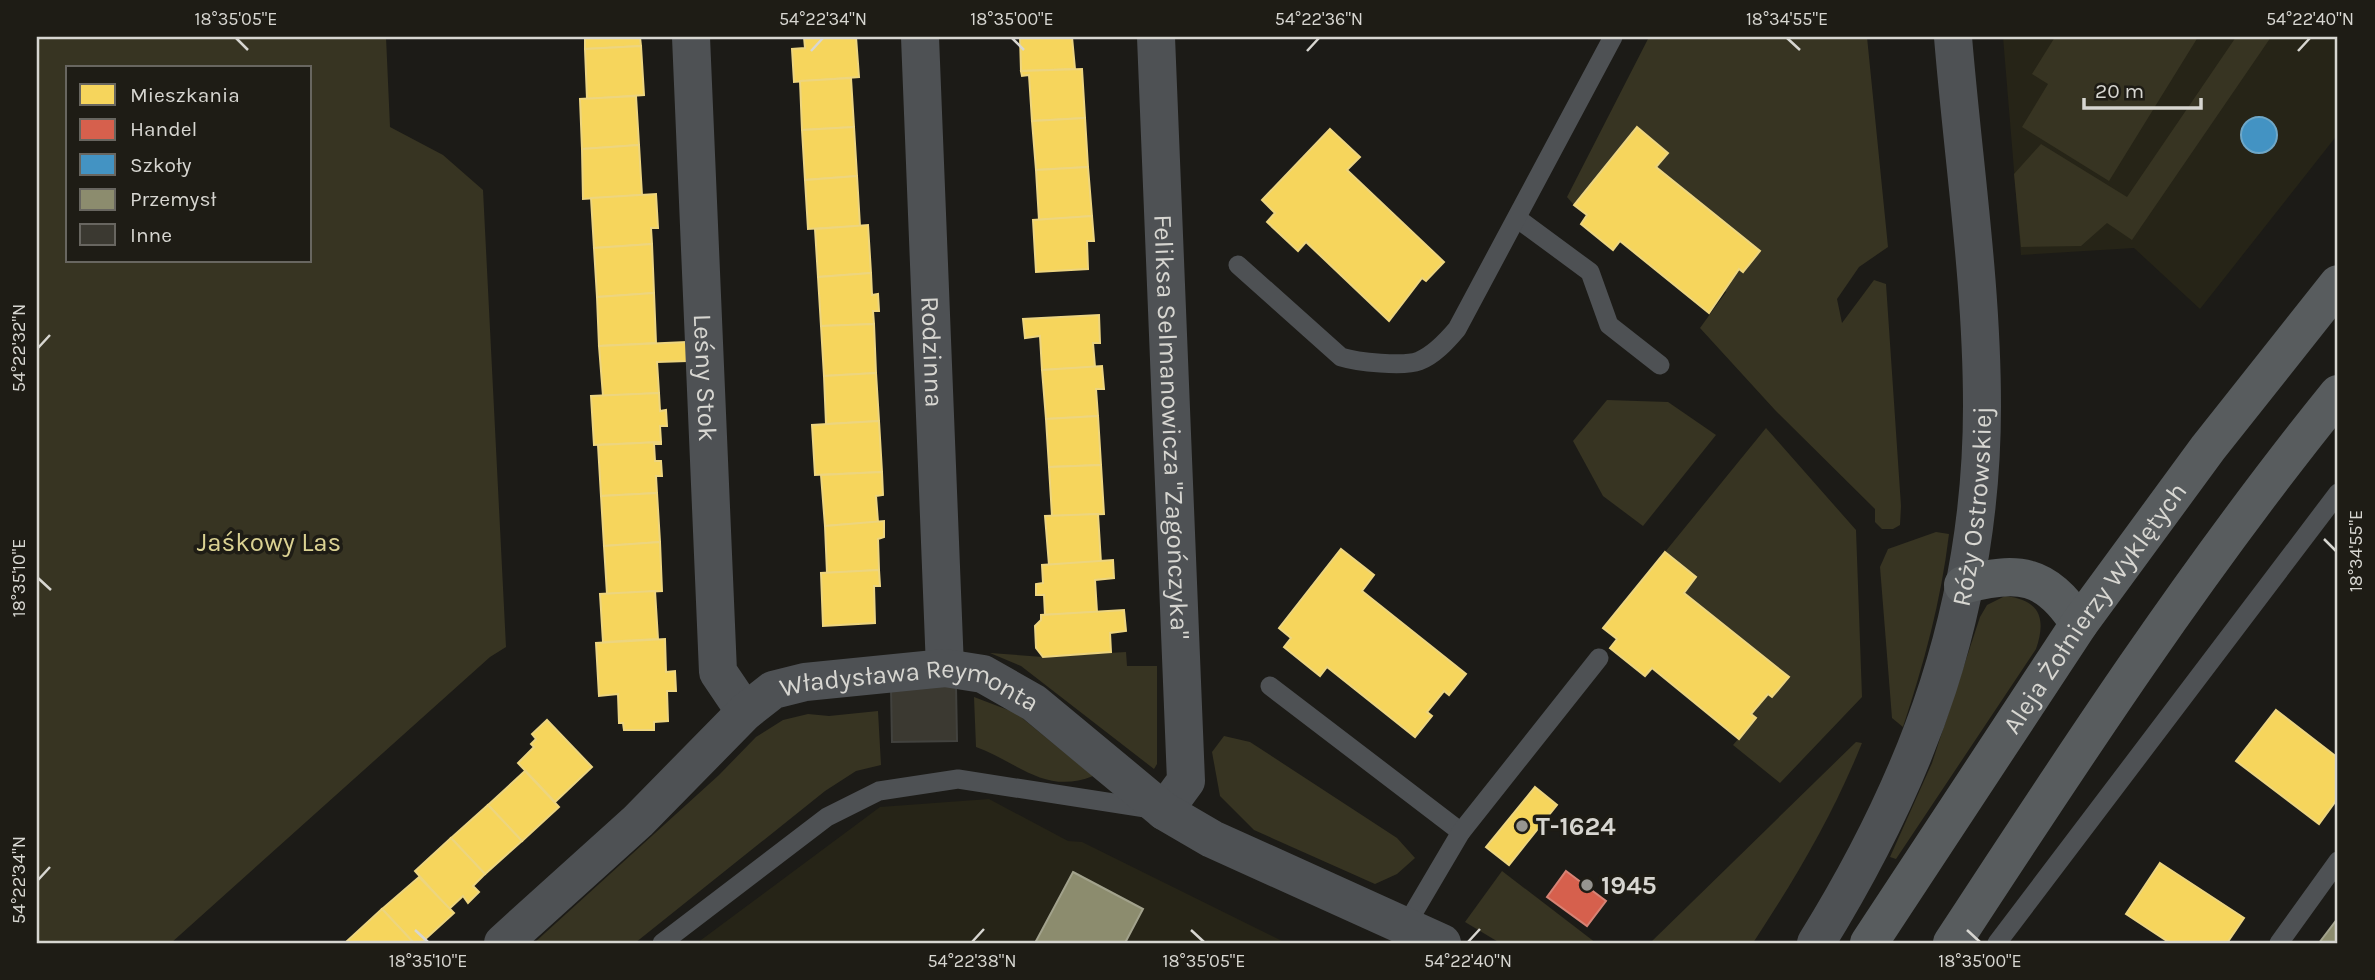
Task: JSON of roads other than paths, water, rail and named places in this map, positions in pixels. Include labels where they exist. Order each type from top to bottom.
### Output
[{"type":"main road","name":"Aleja Żołnierzy Wyklętych","points":[[1869,943],[2080,624],[2208,448],[2338,284]]},
{"type":"main road","points":[[1952,943],[2057,783],[2194,586],[2338,394]]},
{"type":"main road","points":[[1964,585],[2000,575],[2026,578],[2045,586],[2066,602],[2080,624]]},
{"type":"street","name":"Leśny Stok","points":[[691,37],[718,672],[746,712]]},
{"type":"street","name":"Rodzinna","points":[[920,37],[945,668]]},
{"type":"street","name":"Feliksa Selmanowicza \"Zagończyka\"","points":[[1156,37],[1186,780],[1164,811]]},
{"type":"street","name":"Róży Ostrowskiej","points":[[1816,943],[1856,879],[1912,763],[1953,641],[1975,524],[1982,406],[1980,348],[1953,37]]},
{"type":"street","name":"Władysława Reymonta","points":[[503,943],[638,821],[746,712],[773,690],[805,682],[945,668],[983,674],[1034,703],[1164,811],[1212,839],[1442,943]]},
{"type":"lane","points":[[1238,265],[1341,357],[1355,362],[1417,362],[1440,348],[1457,329],[1613,37]]},
{"type":"lane","points":[[1518,219],[1590,272],[1609,325],[1660,365]]},
{"type":"lane","points":[[1997,943],[2338,494]]},
{"type":"lane","points":[[1405,927],[1461,832],[1599,658]]},
{"type":"lane","points":[[1270,686],[1461,832]]},
{"type":"lane","name":"Władysława Reymonta","points":[[662,943],[827,817],[878,791],[958,779],[1164,811]]},
{"type":"lane","points":[[2279,943],[2338,861]]},
{"type":"place","name":"T-1624","points":[[1522,826]]},
{"type":"place","name":"1945","points":[[1587,885]]},
{"type":"park label","name":"Jaśkowy Las","points":[[269,542]]}]
